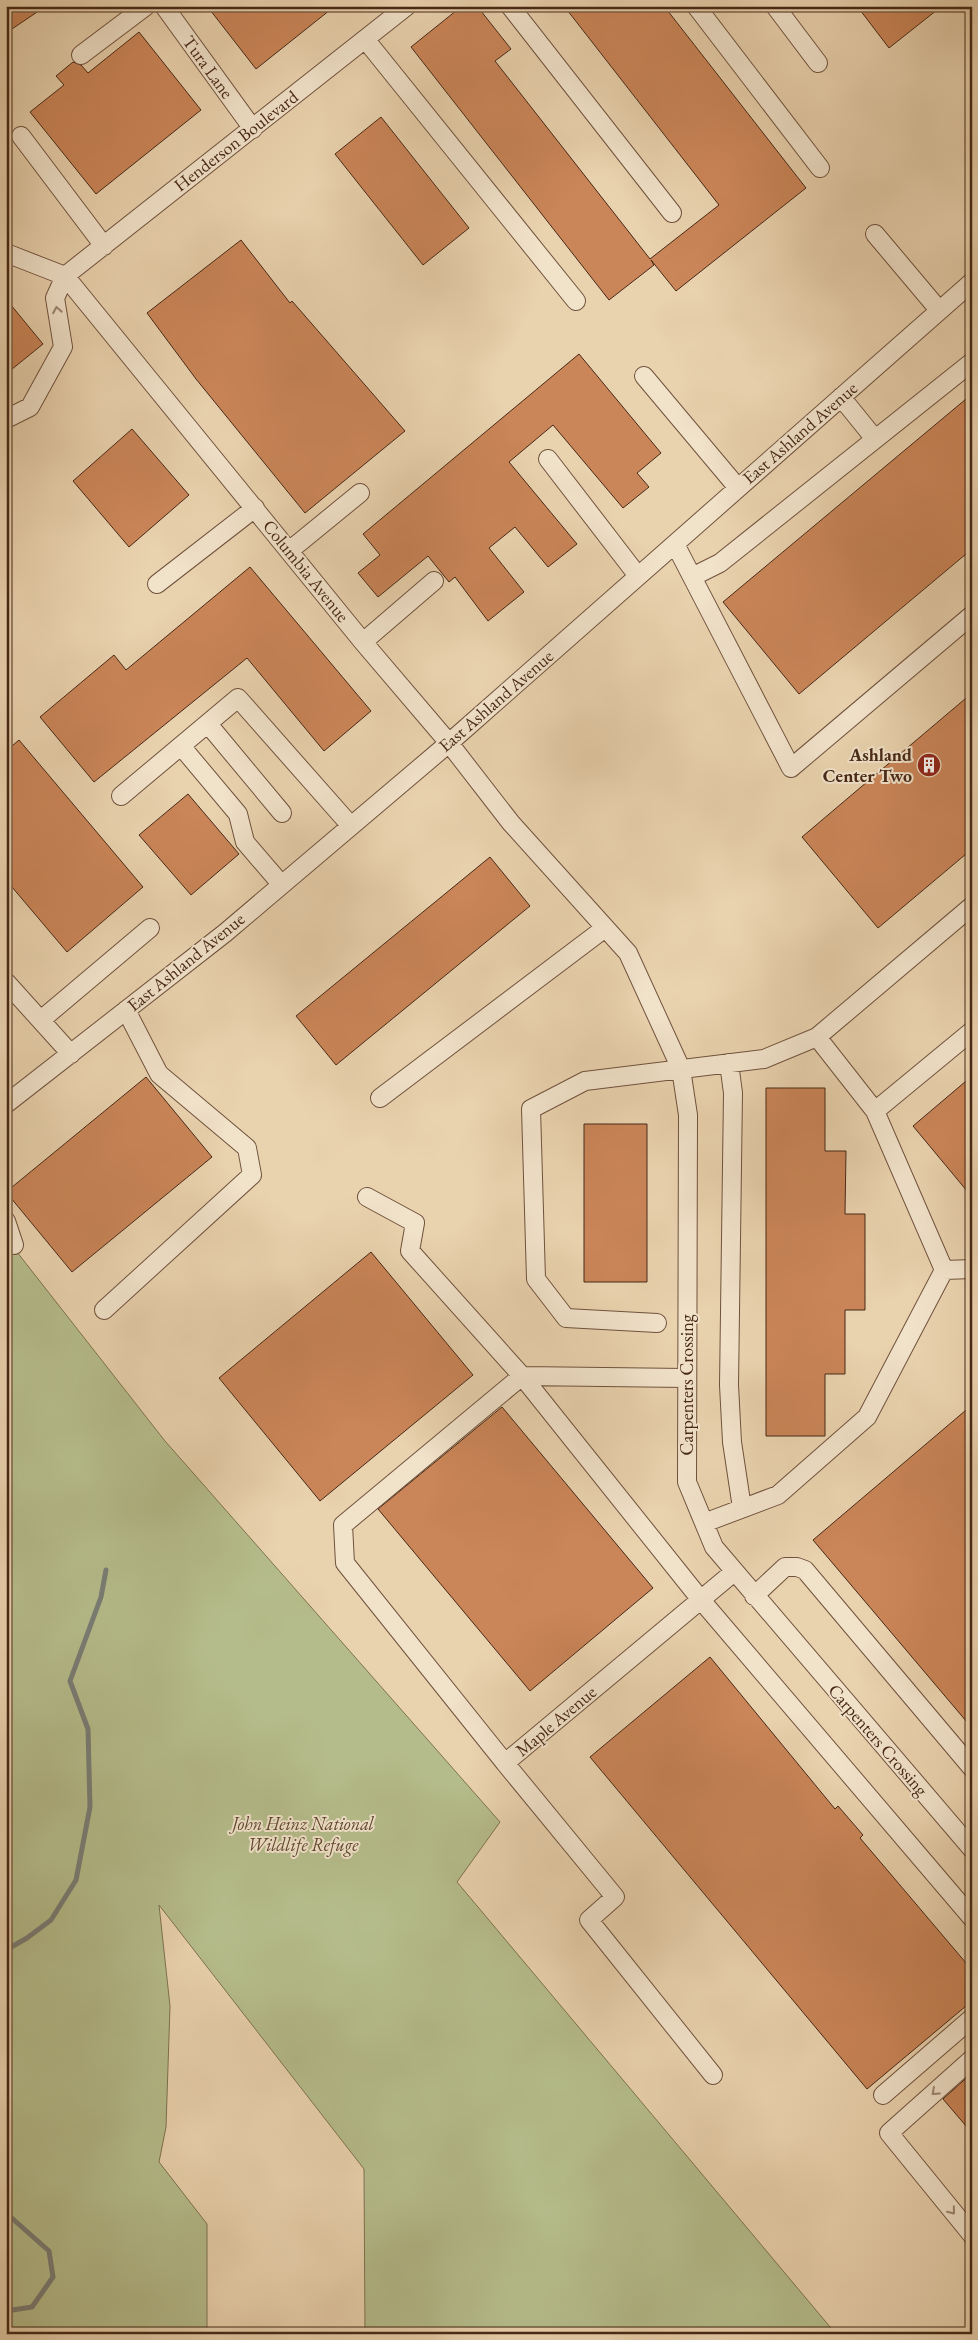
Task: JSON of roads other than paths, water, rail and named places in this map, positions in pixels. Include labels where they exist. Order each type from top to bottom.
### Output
[{"type":"street","points":[[80,54],[146,6]]},
{"type":"street","name":"Tura Lane","points":[[164,6],[253,129]]},
{"type":"street","points":[[510,6],[672,214]]},
{"type":"street","points":[[696,6],[820,168]]},
{"type":"street","points":[[775,6],[818,63]]},
{"type":"street","name":"Henderson Boulevard","points":[[65,276],[253,129],[403,7]]},
{"type":"street","points":[[365,39],[576,301]]},
{"type":"street","points":[[21,136],[104,246]]},
{"type":"street","points":[[875,234],[939,310]]},
{"type":"street","points":[[6,253],[65,276],[55,298],[63,347],[30,407],[6,420]]},
{"type":"street","name":"Columbia Avenue","points":[[65,276],[363,642],[449,743],[511,823],[548,865]]},
{"type":"street","name":"East Ashland Avenue","points":[[6,1104],[225,933],[449,743],[972,282]]},
{"type":"street","points":[[692,577],[720,563],[972,362]]},
{"type":"street","points":[[644,376],[738,488]]},
{"type":"street","points":[[841,397],[875,440]]},
{"type":"street","points":[[548,459],[638,576]]},
{"type":"street","points":[[289,551],[360,493]]},
{"type":"street","points":[[157,584],[255,508]]},
{"type":"street","points":[[675,544],[791,768],[972,615]]},
{"type":"street","points":[[363,642],[434,581]]},
{"type":"street","points":[[121,796],[238,698],[350,826]]},
{"type":"street","points":[[208,724],[282,812]]},
{"type":"street","points":[[181,746],[238,814],[245,842],[281,884]]},
{"type":"street","name":"Carpenters Crossing","points":[[548,865],[628,953],[681,1070],[688,1115],[687,1482],[714,1547],[972,1849]]},
{"type":"street","points":[[657,1322],[566,1318],[536,1279],[531,1109],[585,1081],[764,1059],[817,1037],[972,906]]},
{"type":"street","points":[[41,1020],[150,928]]},
{"type":"street","points":[[380,1098],[605,928]]},
{"type":"street","points":[[6,982],[71,1054]]},
{"type":"street","points":[[104,1310],[252,1175],[247,1148],[159,1074],[126,1010]]},
{"type":"street","points":[[875,1111],[972,1031]]},
{"type":"street","points":[[817,1037],[875,1111],[944,1270]]},
{"type":"street","points":[[729,1063],[733,1093],[729,1385],[732,1442],[742,1508]]},
{"type":"street","points":[[367,1197],[415,1223],[410,1251],[522,1376],[701,1600],[972,1918]]},
{"type":"street","points":[[6,1221],[14,1245]]},
{"type":"street","points":[[944,1270],[972,1269]]},
{"type":"street","points":[[704,1523],[778,1495],[867,1417],[944,1270]]},
{"type":"street","points":[[522,1376],[686,1378]]},
{"type":"street","name":"Maple Avenue","points":[[522,1376],[343,1525],[345,1563],[505,1763],[734,1572]]},
{"type":"street","points":[[754,1596],[785,1567],[796,1567],[805,1570],[972,1768]]},
{"type":"street","points":[[505,1763],[615,1898],[589,1920],[714,2075]]},
{"type":"street","points":[[883,2095],[972,2018]]},
{"type":"street","points":[[972,2059],[889,2133],[972,2235]]},
{"type":"waterway","points":[[6,1950],[27,1938],[51,1920],[76,1880],[90,1807],[88,1729],[70,1681],[101,1597],[106,1570]]},
{"type":"waterway","points":[[6,2213],[49,2251],[53,2277],[32,2307],[6,2311]]},
{"type":"place","name":"Ashland Center Two","points":[[929,765]]},
{"type":"park label","name":"John Heinz National Wildlife Refuge","points":[[303,1834]]}]
